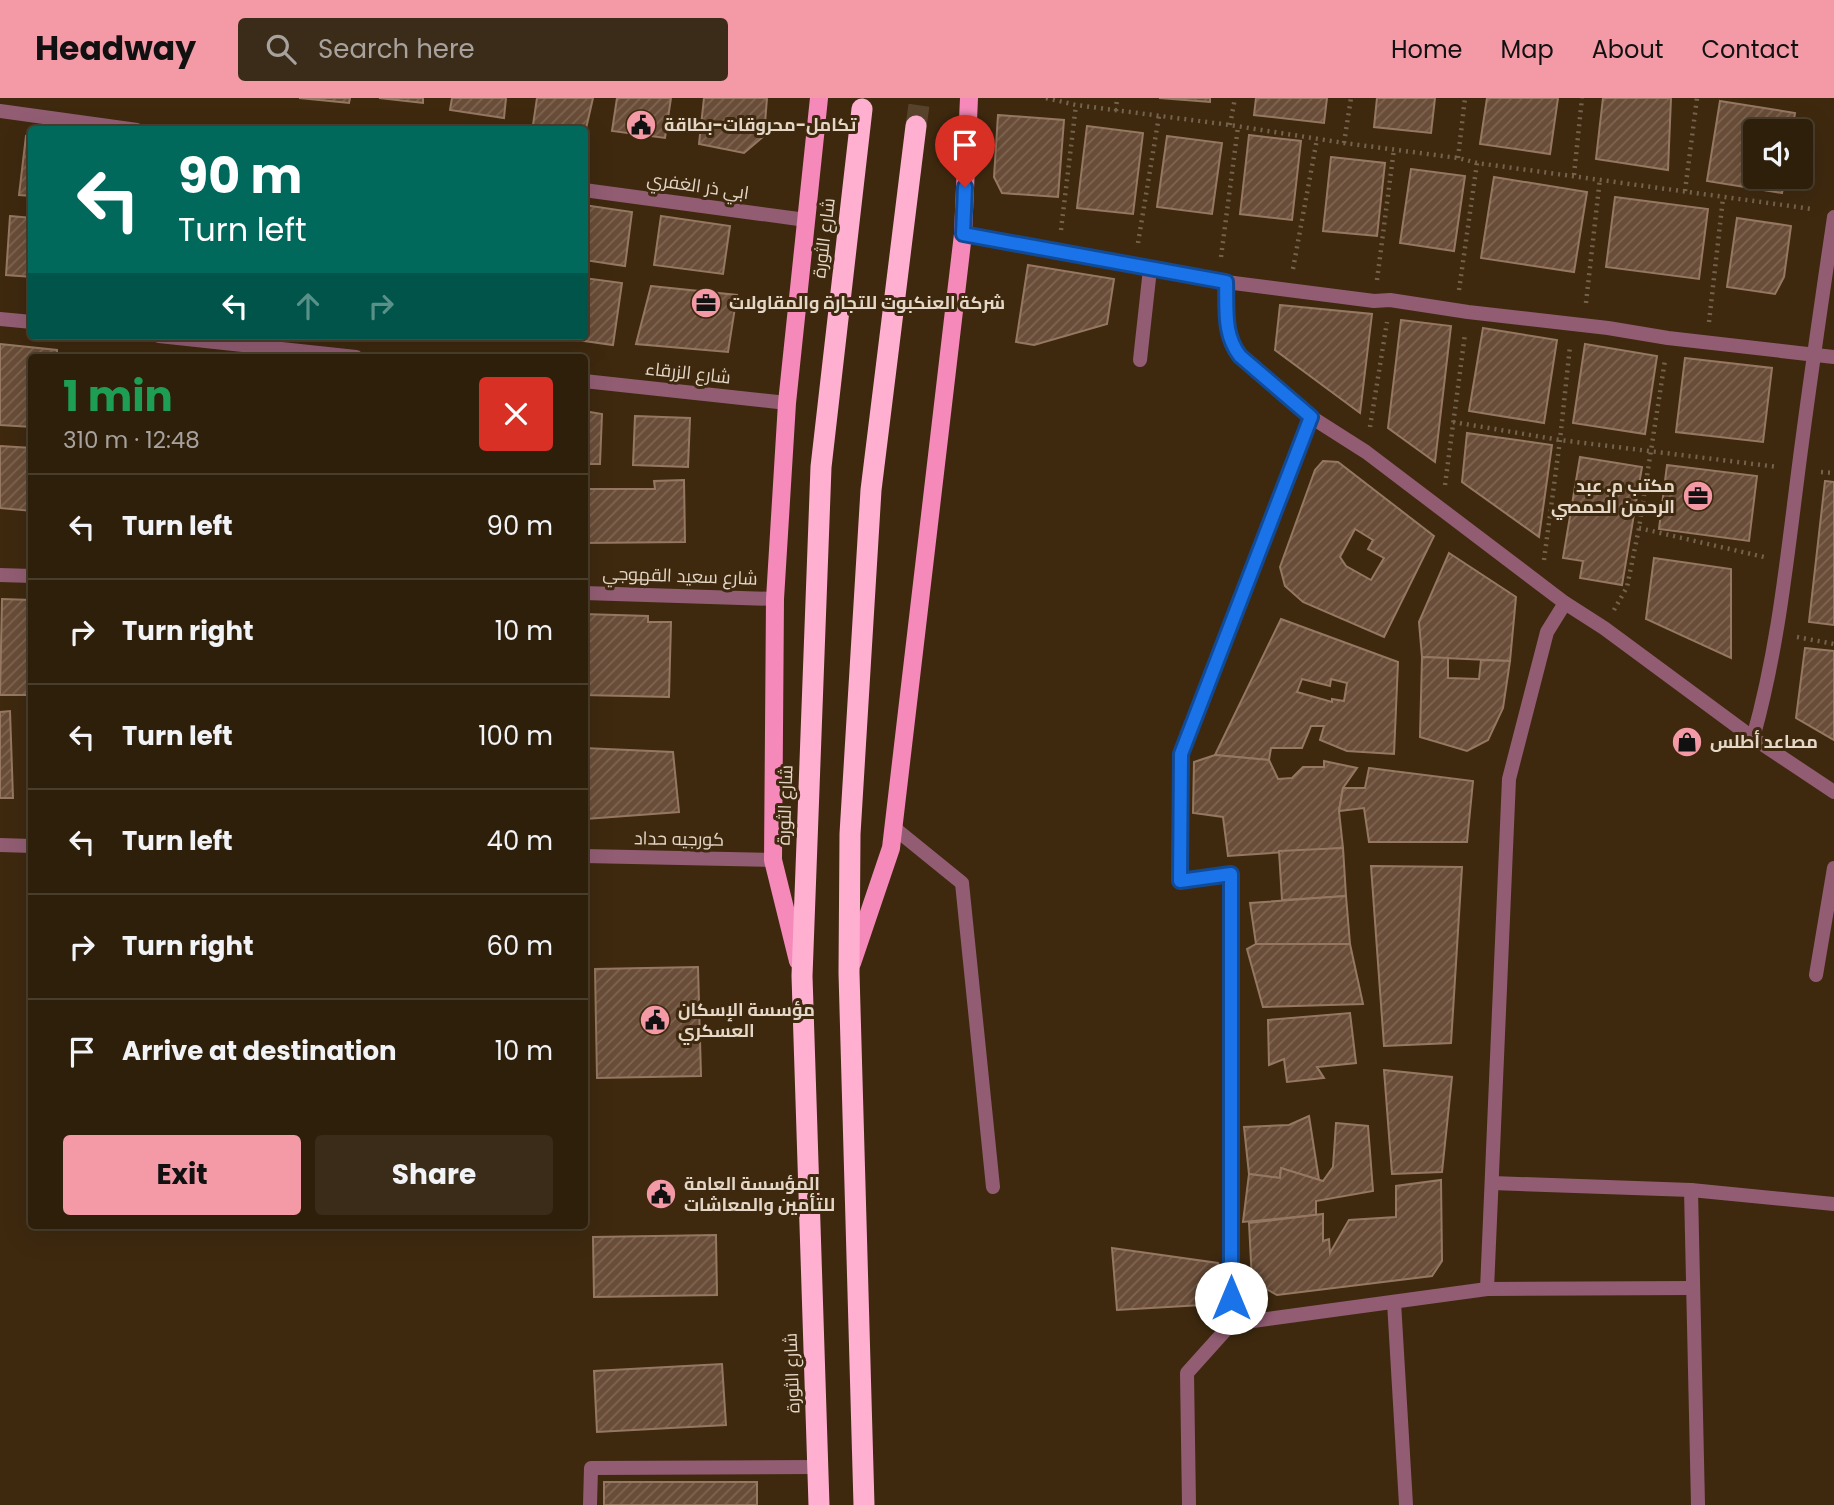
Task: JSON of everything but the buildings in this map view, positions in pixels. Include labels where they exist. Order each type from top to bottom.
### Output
[{"type":"highway","name":"شارع الثورة","points":[[819,1505],[802,976],[821,467],[862,108]]},
{"type":"highway","points":[[864,1505],[849,973],[850,834],[872,490],[916,126]]},
{"type":"main road","points":[[802,976],[773,860],[775,598],[787,403],[819,98]]},
{"type":"main road","points":[[960,98],[968,117]]},
{"type":"main road","points":[[849,973],[891,848],[963,234],[970,98]]},
{"type":"street","points":[[0,111],[108,126]]},
{"type":"street","name":"ابي ذر الغفري","points":[[588,191],[806,220]]},
{"type":"street","points":[[1753,738],[1767,689],[1777,633],[1813,354],[1834,217]]},
{"type":"street","points":[[963,234],[1222,282],[1374,301],[1390,300],[1668,338],[1834,357]]},
{"type":"street","points":[[1140,360],[1150,269]]},
{"type":"street","points":[[1222,282],[1232,345],[1240,356],[1311,417],[1366,452],[1540,585],[1604,628],[1753,738],[1834,792]]},
{"type":"street","points":[[0,319],[28,322]]},
{"type":"street","points":[[197,340],[328,354]]},
{"type":"street","name":"شارع الزرقاء","points":[[588,381],[787,403]]},
{"type":"street","points":[[1231,1324],[1231,874],[1180,881],[1181,754],[1311,417]]},
{"type":"street","points":[[0,575],[28,576]]},
{"type":"street","name":"شارع سعيد القهوجي","points":[[588,593],[775,598]]},
{"type":"street","points":[[1487,1289],[1509,779],[1547,632],[1565,603]]},
{"type":"street","points":[[893,827],[962,883],[993,1187]]},
{"type":"street","points":[[0,845],[28,846]]},
{"type":"street","name":"كورجيه حداد","points":[[588,856],[773,860]]},
{"type":"street","points":[[1815,975],[1834,868]]},
{"type":"street","points":[[1492,1183],[1691,1190],[1834,1204]]},
{"type":"street","points":[[1691,1190],[1698,1505]]},
{"type":"street","points":[[1189,1505],[1187,1373],[1231,1324],[1487,1289],[1692,1288]]},
{"type":"street","points":[[1394,1302],[1406,1505]]},
{"type":"street","points":[[590,1505],[591,1468],[818,1467]]},
{"type":"path","points":[[1046,98],[1116,111],[1820,210]]},
{"type":"path","points":[[1116,111],[1117,98]]},
{"type":"path","points":[[1230,125],[1235,98]]},
{"type":"path","points":[[1344,143],[1351,98]]},
{"type":"path","points":[[1458,158],[1465,98]]},
{"type":"path","points":[[1574,175],[1582,98]]},
{"type":"path","points":[[1685,191],[1697,98]]},
{"type":"path","points":[[1058,251],[1076,105]]},
{"type":"path","points":[[1134,266],[1159,116]]},
{"type":"path","points":[[1222,282],[1238,127]]},
{"type":"path","points":[[1289,290],[1317,139]]},
{"type":"path","points":[[1374,301],[1394,149]]},
{"type":"path","points":[[1441,511],[1453,422],[1477,163]]},
{"type":"path","points":[[1540,585],[1600,178]]},
{"type":"path","points":[[1707,342],[1723,198]]},
{"type":"path","points":[[1366,452],[1390,300]]},
{"type":"path","points":[[1604,628],[1627,587],[1639,528],[1668,338]]},
{"type":"path","points":[[1453,422],[1560,440],[1798,469]]},
{"type":"path","points":[[1639,528],[1786,562]]},
{"type":"path","points":[[1777,633],[1834,644]]},
{"type":"tunnel","points":[[916,126],[920,98]]},
{"type":"place","name":"تكامل-محروقات-بطاقة","points":[[641,125]]},
{"type":"place","name":"شركة العنكبوت للتجارة والمقاولات","points":[[706,303]]},
{"type":"place","name":"مكتب م. عبد الرحمن الحمصي","points":[[1698,496]]},
{"type":"place","name":"مصاعد أطلس","points":[[1687,742]]},
{"type":"place","name":"مؤسسة الإسكان العسكري","points":[[655,1020]]},
{"type":"place","name":"المؤسسة العامة للتأمين والمعاشات","points":[[661,1194]]},
{"type":"route","points":[[965,187],[963,234],[1226,282],[1228,333],[1232,345],[1240,356],[1311,417],[1181,754],[1180,881],[1231,874],[1231,1298]]}]
